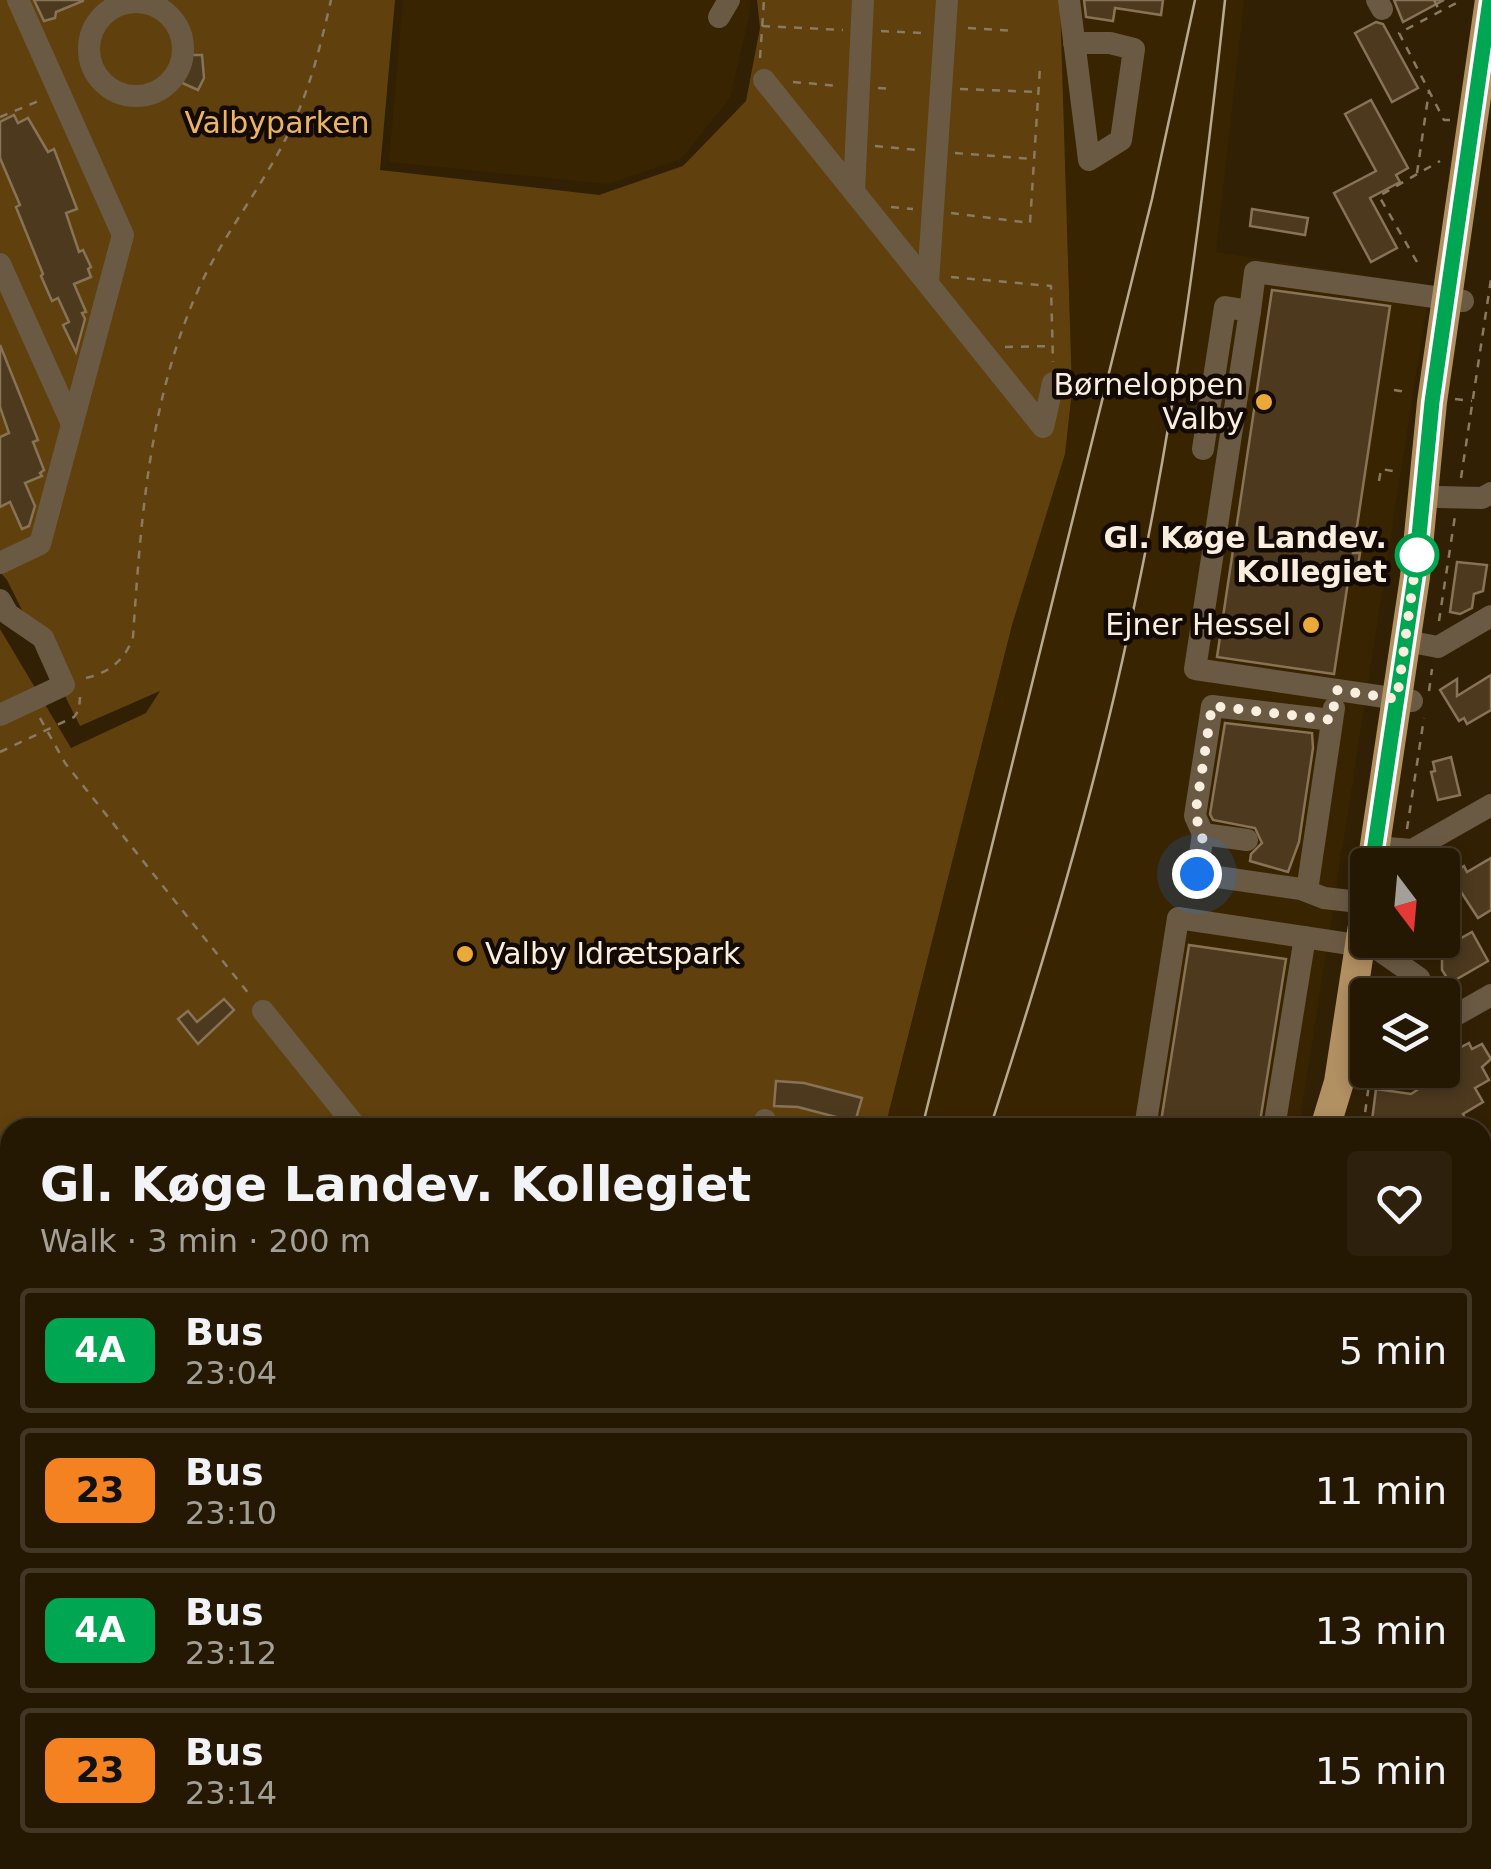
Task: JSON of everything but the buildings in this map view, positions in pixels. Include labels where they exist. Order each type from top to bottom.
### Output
[{"type":"main road","points":[[1455,300],[1481,116],[1483,5]]},
{"type":"main road","points":[[1387,848],[1415,706],[1441,490],[1466,160],[1481,116]]},
{"type":"main road","points":[[1331,1118],[1350,1083]]},
{"type":"main road","points":[[1350,1118],[1356,1088]]},
{"type":"street","points":[[0,563],[40,544],[123,235],[18,0]]},
{"type":"street","points":[[860,198],[863,0]]},
{"type":"street","points":[[928,278],[947,0]]},
{"type":"street","points":[[1069,0],[1074,44],[1089,160],[1121,140],[1134,50],[1110,43],[1074,44]]},
{"type":"street","points":[[139,1],[155,5],[172,18],[181,32],[184,52],[180,68],[168,84],[154,93],[136,97],[120,94],[101,82],[92,68],[89,38],[96,22],[112,7],[139,1]]},
{"type":"street","points":[[59,87],[92,68]]},
{"type":"street","points":[[764,80],[928,278],[1043,427],[1054,383]]},
{"type":"street","points":[[0,264],[72,424]]},
{"type":"street","points":[[1415,706],[1195,669],[1255,272],[1455,300]]},
{"type":"street","points":[[1203,449],[1224,307],[1250,311]]},
{"type":"street","points":[[1441,490],[1487,496]]},
{"type":"street","points":[[0,715],[71,682],[43,638],[3,611]]},
{"type":"street","points":[[1421,644],[1491,616]]},
{"type":"street","points":[[1307,891],[1336,690]]},
{"type":"street","points":[[1332,720],[1212,706],[1195,816],[1203,834],[1197,874],[1307,891],[1324,898],[1350,899]]},
{"type":"street","points":[[1416,848],[1491,805]]},
{"type":"street","points":[[1203,834],[1247,840]]},
{"type":"street","points":[[1147,1118],[1178,918],[1350,942]]},
{"type":"street","points":[[1276,1118],[1305,937]]},
{"type":"street","points":[[1390,958],[1419,978]]},
{"type":"street","points":[[1460,1012],[1491,995]]},
{"type":"street","points":[[263,1010],[349,1118]]},
{"type":"path","points":[[0,752],[74,718],[79,710],[71,682],[96,676],[128,654],[134,637],[145,493],[156,418],[170,364],[198,289],[217,252],[290,131],[316,64],[331,0]]},
{"type":"path","points":[[764,0],[760,75],[764,80],[892,89]]},
{"type":"path","points":[[1434,0],[1440,12]]},
{"type":"path","points":[[1481,116],[1444,120],[1399,33],[1440,12],[1483,5]]},
{"type":"path","points":[[945,27],[1016,31]]},
{"type":"path","points":[[860,198],[1030,223],[1040,67]]},
{"type":"path","points":[[0,117],[59,87]]},
{"type":"path","points":[[941,88],[1038,92]]},
{"type":"path","points":[[1417,174],[1429,90]]},
{"type":"path","points":[[1417,262],[1379,196],[1440,161],[1466,160]]},
{"type":"path","points":[[928,278],[1052,286],[1054,383]]},
{"type":"path","points":[[1387,848],[1415,706],[1441,490],[1491,279]]},
{"type":"path","points":[[980,347],[1053,346]]},
{"type":"path","points":[[1379,481],[1381,468],[1441,490]]},
{"type":"path","points":[[31,701],[65,762],[263,1010]]},
{"type":"path","points":[[1361,1088],[1363,1118]]},
{"type":"shaded area","points":[[403,0],[750,0],[750,12],[730,98],[681,159],[608,184],[389,162]]},
{"type":"shaded area","points":[[1060,0],[1244,0],[1216,252],[1430,285],[1300,1118],[888,1118],[1012,625],[1065,454],[1072,391]]},
{"type":"green space","name":"Valby Idrætspark","points":[[0,0],[395,0],[380,170],[599,195],[683,166],[746,101],[760,28],[757,0],[1060,0],[1072,391],[1065,454],[1012,625],[887,1118],[0,1118],[0,629],[71,748],[146,713],[160,691],[80,726],[0,572]]},
{"type":"tram line","points":[[924,1118],[1152,199],[1195,0]]},
{"type":"tram line","points":[[993,1118],[1083,819],[1145,552],[1186,316],[1225,0]]},
{"type":"bus line","name":"4A","points":[[1375,848],[1415,577],[1432,402],[1490,0]]},
{"type":"place","name":"Børneloppen Valby","points":[[1264,402]]},
{"type":"place","name":"Gl. Køge Landev. Kollegiet","points":[[1417,555]]},
{"type":"place","name":"Ejner Hessel","points":[[1311,625]]},
{"type":"place","name":"Valby Idrætspark","points":[[465,954]]},
{"type":"route","points":[[1197,874],[1203,834],[1195,816],[1212,706],[1332,720],[1336,690],[1397,699],[1417,555]]},
{"type":"park label","name":"Valbyparken","points":[[277,123]]}]
